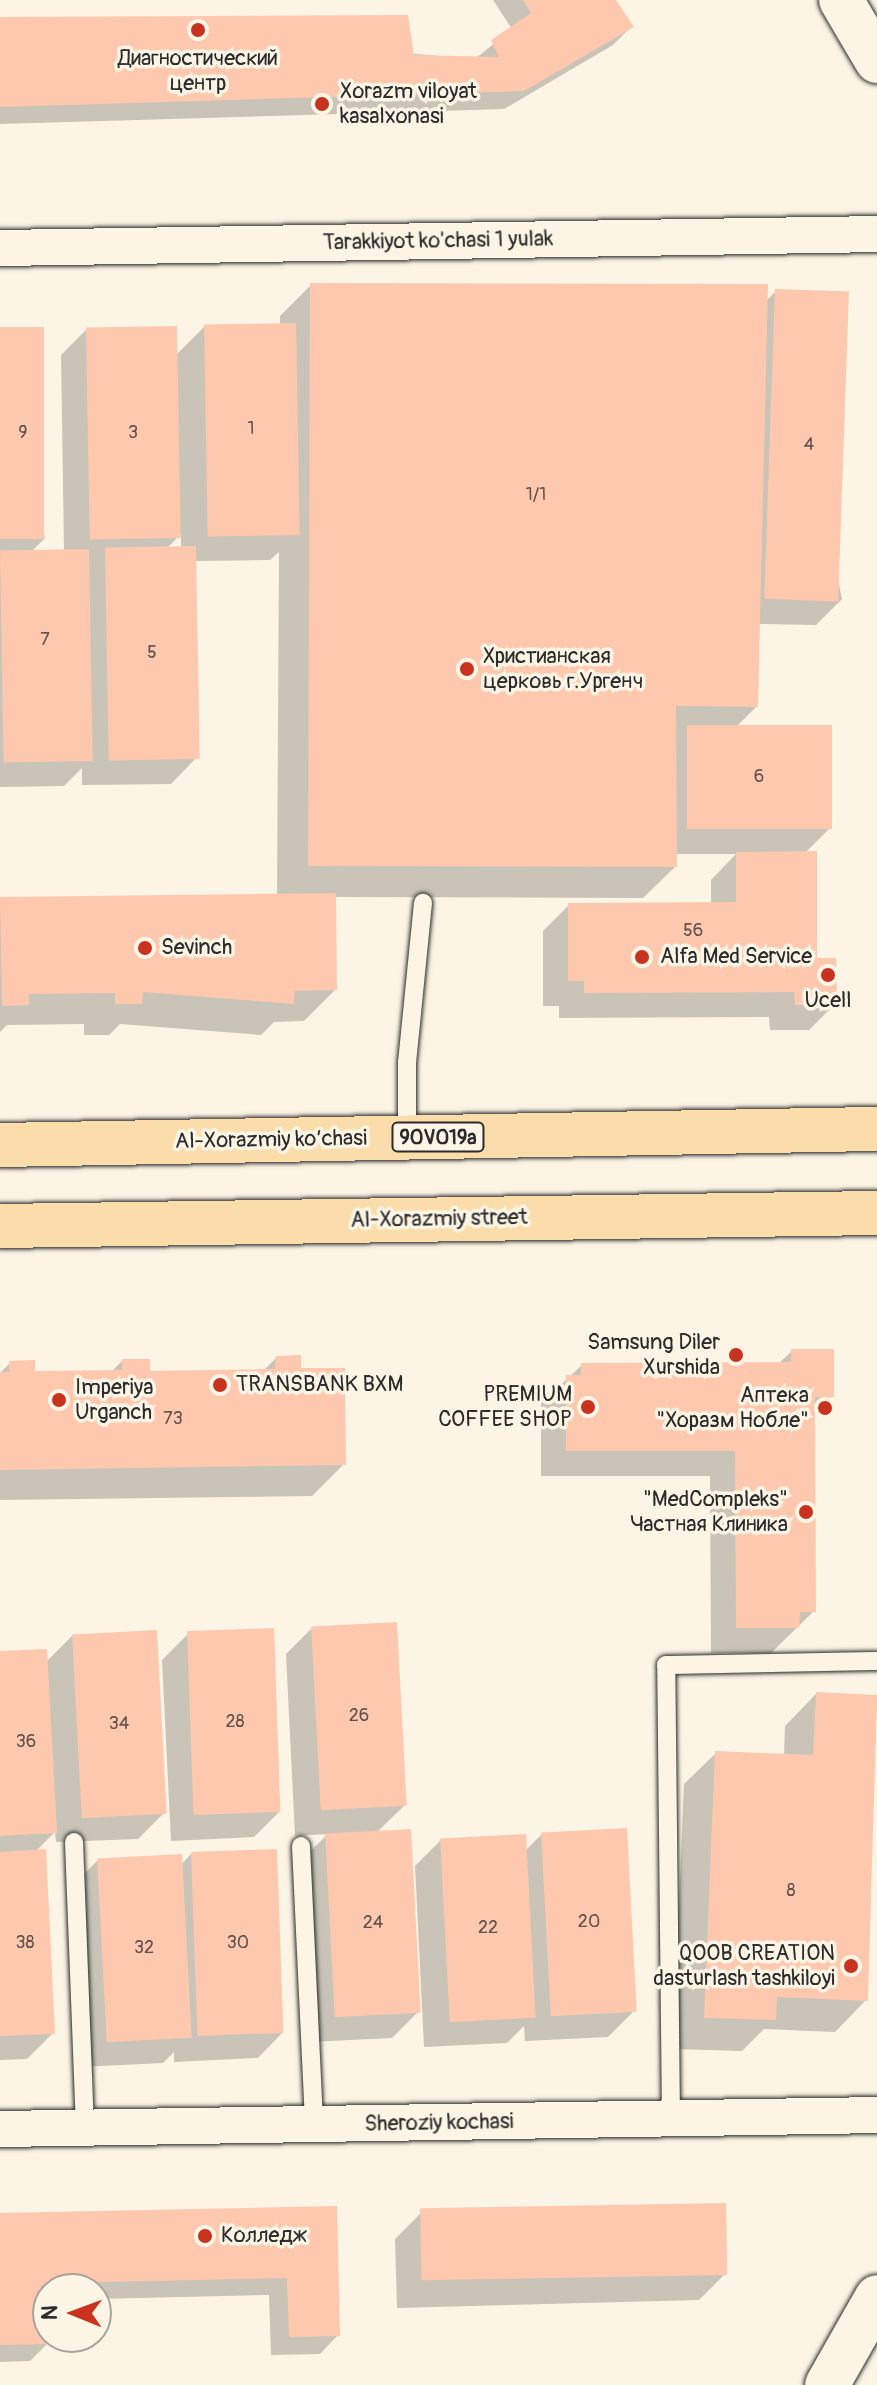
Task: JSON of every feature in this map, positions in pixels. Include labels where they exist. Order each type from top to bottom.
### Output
[{"type":"main road","name":"Al-Xorazmiy ko’chasi","points":[[0,1145],[877,1129]]},
{"type":"main road","name":"Al-Xorazmiy street","points":[[0,1226],[877,1213]]},
{"type":"street","points":[[841,0],[877,61]]},
{"type":"street","name":"Tarakkiyot ko'chasi 1 yulak","points":[[0,248],[877,234]]},
{"type":"street","name":"Sheroziy kochasi","points":[[0,2129],[877,2115]]},
{"type":"street","points":[[827,2385],[877,2297]]},
{"type":"lane","points":[[407,1138],[407,1063],[423,903]]},
{"type":"lane","points":[[671,2119],[666,1665],[877,1661]]},
{"type":"lane","points":[[74,1842],[85,2129]]},
{"type":"lane","points":[[301,1846],[314,2125]]},
{"type":"building","points":[[523,0],[616,0],[634,27],[524,91],[0,107],[0,17],[408,15],[414,55],[499,57],[491,40],[531,13]]},
{"type":"building","points":[[310,283],[768,284],[758,707],[676,706],[677,867],[308,866]]},
{"type":"building","points":[[775,289],[849,292],[838,601],[764,599]]},
{"type":"building","points":[[296,323],[300,535],[208,537],[204,325]]},
{"type":"building","points":[[177,326],[181,538],[90,540],[86,328]]},
{"type":"building","points":[[0,327],[44,327],[44,539],[0,539]]},
{"type":"building","points":[[196,546],[200,759],[109,761],[105,548]]},
{"type":"building","points":[[89,549],[93,761],[4,763],[0,551]]},
{"type":"building","points":[[687,725],[832,725],[832,829],[687,829]]},
{"type":"building","points":[[817,851],[817,958],[836,958],[837,1005],[795,1005],[794,992],[584,993],[584,981],[568,981],[568,903],[736,902],[736,852]]},
{"type":"building","points":[[336,893],[337,990],[295,991],[294,1004],[143,992],[142,1004],[115,1004],[115,993],[29,994],[29,1005],[2,1006],[0,897]]},
{"type":"building","points":[[791,1349],[834,1349],[834,1397],[815,1397],[816,1612],[800,1612],[799,1628],[736,1628],[735,1451],[566,1451],[566,1375],[581,1375],[581,1363],[791,1362]]},
{"type":"building","points":[[301,1355],[301,1368],[345,1368],[346,1465],[0,1470],[0,1372],[9,1372],[9,1361],[35,1360],[35,1371],[122,1370],[122,1359],[150,1359],[150,1371],[275,1369],[276,1356]]},
{"type":"building","points":[[397,1622],[407,1806],[321,1810],[311,1627]]},
{"type":"building","points":[[274,1628],[280,1812],[193,1815],[187,1631]]},
{"type":"building","points":[[157,1630],[167,1814],[82,1818],[72,1634]]},
{"type":"building","points":[[47,1649],[57,1833],[0,1836],[0,1651]]},
{"type":"building","points":[[816,1692],[877,1695],[868,2001],[777,1997],[776,2020],[704,2018],[715,1751],[813,1755]]},
{"type":"building","points":[[627,1828],[637,2012],[551,2016],[541,1833]]},
{"type":"building","points":[[411,1829],[421,2013],[335,2017],[325,1834]]},
{"type":"building","points":[[526,1834],[536,2018],[450,2022],[440,1839]]},
{"type":"building","points":[[46,1849],[55,2034],[0,2036],[0,1852]]},
{"type":"building","points":[[277,1849],[283,2033],[197,2036],[191,1852]]},
{"type":"building","points":[[182,1854],[192,2038],[107,2042],[97,1858]]},
{"type":"building","points":[[726,2203],[727,2275],[421,2280],[420,2208]]},
{"type":"building","points":[[337,2206],[340,2336],[289,2337],[287,2278],[112,2282],[112,2273],[32,2273],[32,2344],[0,2345],[0,2213]]},
{"type":"place","name":"Диагностический центр","points":[[198,30]]},
{"type":"place","name":"Xorazm viloyat kasalxonasi","points":[[322,104]]},
{"type":"place","name":"Христианская церковь г.Ургенч","points":[[467,669]]},
{"type":"place","name":"Sevinch","points":[[145,948]]},
{"type":"place","name":"Alfa Med Service","points":[[642,957]]},
{"type":"place","name":"Ucell","points":[[828,975]]},
{"type":"place","name":"Samsung Diler Xurshida","points":[[736,1355]]},
{"type":"place","name":"TRANSBANK BXM","points":[[220,1385]]},
{"type":"place","name":"Imperiya Urganch","points":[[59,1400]]},
{"type":"place","name":"PREMIUM COFFEE SHOP","points":[[588,1407]]},
{"type":"place","name":"Аптека \"Хоразм Нобле\"","points":[[825,1408]]},
{"type":"place","name":"\"MedCompleks\" Частная Клиника","points":[[806,1512]]},
{"type":"place","name":"QOOB CREATION dasturlash tashkiloyi","points":[[851,1966]]},
{"type":"place","name":"Колледж","points":[[205,2236]]}]
